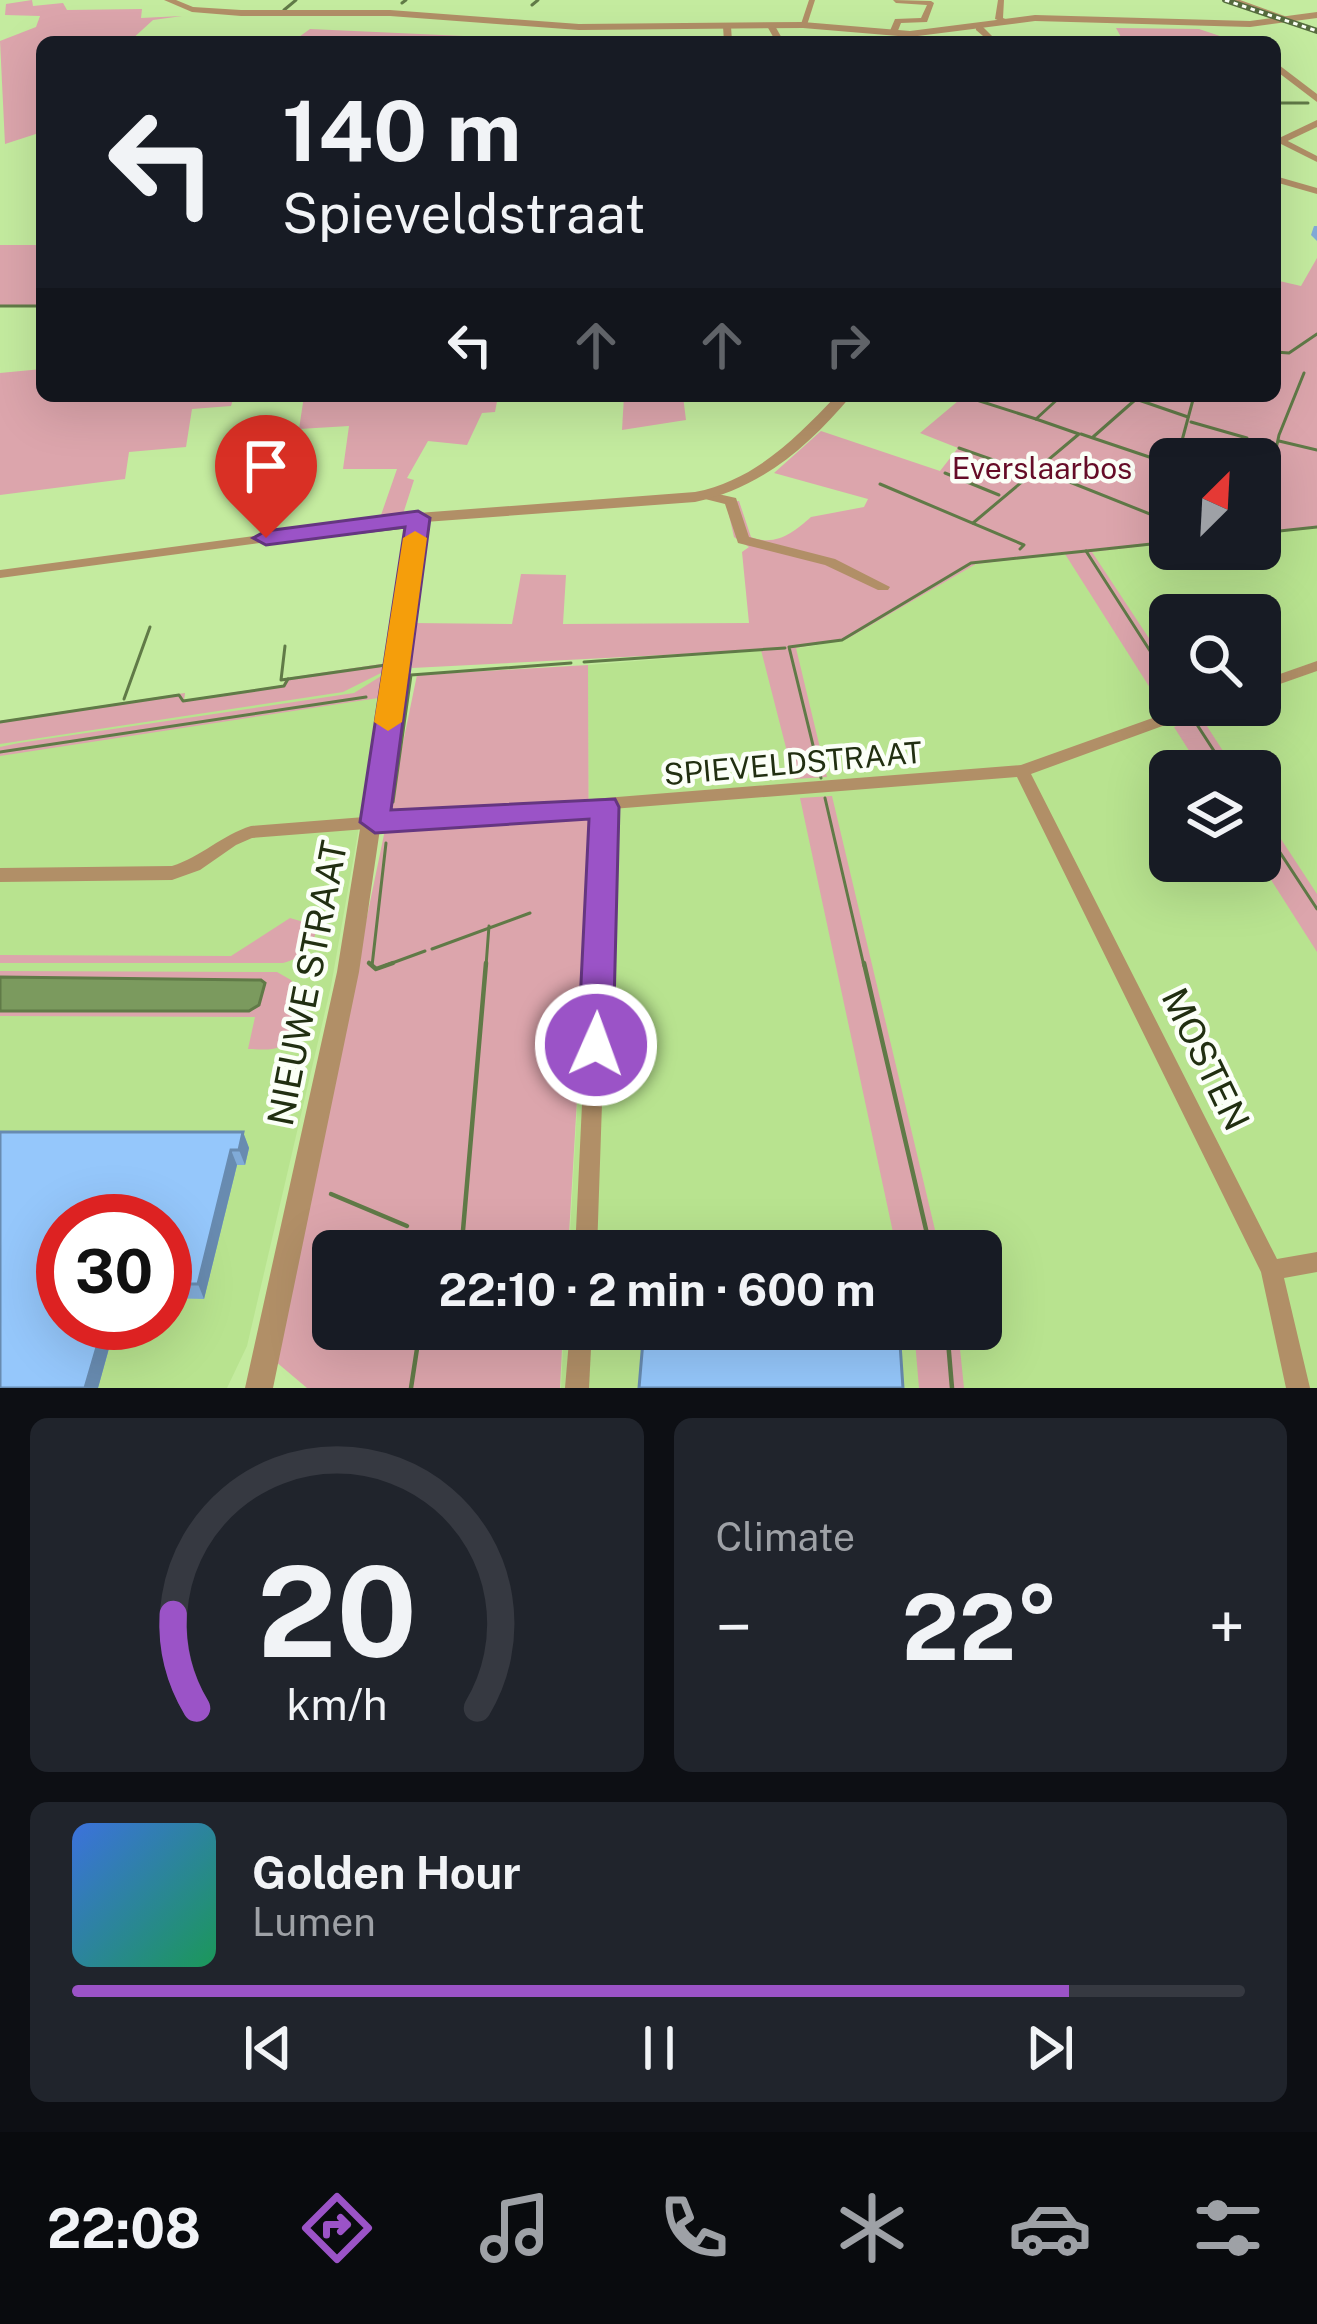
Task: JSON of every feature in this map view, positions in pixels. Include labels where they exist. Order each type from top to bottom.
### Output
[{"type":"street","points":[[168,0],[192,9],[241,14],[391,13],[564,26],[803,26],[893,33],[1058,17],[1250,24],[1317,15]]},
{"type":"street","points":[[803,26],[812,0]]},
{"type":"street","points":[[1000,0],[999,20],[1005,22]]},
{"type":"street","points":[[1233,0],[1286,18]]},
{"type":"street","points":[[896,2],[946,4]]},
{"type":"street","points":[[893,33],[898,21],[924,20],[931,3]]},
{"type":"street","points":[[1250,24],[1255,36]]},
{"type":"street","points":[[727,26],[728,36]]},
{"type":"street","points":[[771,26],[777,36]]},
{"type":"street","points":[[979,28],[988,36]]},
{"type":"street","points":[[1281,69],[1317,99]]},
{"type":"street","points":[[1281,141],[1317,123]]},
{"type":"street","points":[[1281,143],[1317,159]]},
{"type":"street","points":[[1281,181],[1317,191]]},
{"type":"street","points":[[0,574],[418,518],[731,495],[785,454],[838,402]]},
{"type":"street","points":[[731,495],[743,540],[830,562],[883,587]]},
{"type":"street","name":"NIEUWE STRAAT","points":[[259,1388],[326,1084],[375,822],[418,518]]},
{"type":"street","points":[[1281,679],[1317,666]]},
{"type":"street","name":"SPIEVELDSTRAAT","points":[[0,875],[172,873],[194,869],[226,842],[251,832],[1022,771],[1149,725]]},
{"type":"street","name":"MOSTEN","points":[[1022,771],[1271,1270],[1298,1388]]},
{"type":"street","points":[[587,1230],[604,807]]},
{"type":"street","points":[[1271,1270],[1317,1262]]},
{"type":"street","points":[[577,1388],[580,1350]]},
{"type":"shaded area","points":[[1317,528],[1317,1388],[561,1388],[563,1350],[1002,1350],[1002,1230],[570,1230],[589,898],[588,665],[807,647],[847,639],[976,564],[1149,545],[1149,570],[1281,570],[1281,532]]},
{"type":"shaded area","points":[[388,663],[331,986],[247,1346],[227,1388],[0,1388],[0,721],[185,693],[184,700],[283,685],[286,678]]},
{"type":"shaded area","points":[[0,977],[265,983],[259,1005],[249,1011],[0,1011]]},
{"type":"green space","points":[[32,0],[33,6],[63,3],[67,10],[142,9],[141,18],[182,16],[153,20],[135,36],[36,36],[36,134],[5,144],[0,41],[36,27],[40,16],[5,15],[6,4]]},
{"type":"green space","points":[[1116,28],[1199,29],[1220,36],[1206,36],[1120,36]]},
{"type":"green space","points":[[310,29],[464,36],[300,36]]},
{"type":"green space","points":[[0,245],[36,245],[36,305],[0,306]]},
{"type":"green space","name":"Everslaarbos","points":[[1317,258],[1317,528],[1281,532],[1281,438],[1149,438],[1149,545],[1092,552],[1149,638],[1149,686],[1065,554],[976,564],[847,639],[796,648],[827,777],[794,779],[761,650],[412,668],[412,623],[512,624],[521,574],[566,575],[563,624],[749,623],[742,552],[749,547],[734,537],[726,502],[739,501],[751,537],[769,540],[791,533],[811,517],[864,507],[868,499],[774,473],[821,431],[940,471],[958,448],[920,433],[957,402],[1281,402],[1281,281],[1301,286]]},
{"type":"green space","points":[[36,370],[36,402],[232,402],[231,406],[192,409],[186,447],[129,452],[125,479],[0,495],[0,373]]},
{"type":"green space","points":[[303,402],[497,402],[495,412],[482,413],[467,445],[428,441],[407,478],[414,480],[403,514],[380,518],[397,469],[343,469],[349,426],[299,429]]},
{"type":"green space","points":[[624,402],[684,402],[686,420],[622,430]]},
{"type":"green space","points":[[388,663],[387,670],[343,692],[0,744],[0,721],[185,693],[184,700]]},
{"type":"green space","points":[[588,665],[589,898],[569,1230],[312,1230],[312,1350],[562,1350],[560,1388],[307,1388],[275,1361],[417,675]]},
{"type":"green space","points":[[386,673],[378,698],[0,756],[0,747],[19,743],[354,693]]},
{"type":"green space","points":[[1207,726],[1222,750],[1189,750],[1174,727]]},
{"type":"green space","points":[[832,796],[935,1230],[893,1230],[800,798]]},
{"type":"green space","points":[[1281,839],[1317,894],[1317,952],[1272,882],[1281,882]]},
{"type":"green space","points":[[290,918],[317,926],[306,951],[283,963],[0,963],[0,955],[231,956]]},
{"type":"green space","points":[[0,971],[277,972],[291,980],[294,1015],[285,1042],[264,1050],[248,1049],[255,1017],[0,1016]]},
{"type":"green space","points":[[916,1350],[960,1350],[964,1388],[919,1388]]},
{"type":"building","points":[[0,1132],[243,1132],[239,1150],[231,1150],[198,1284],[192,1284],[192,1194],[36,1194],[36,1350],[96,1350],[85,1388],[0,1388]]},
{"type":"building","points":[[642,1350],[900,1350],[903,1388],[639,1388]]},
{"type":"waterway","points":[[284,10],[296,0]]},
{"type":"waterway","points":[[402,3],[406,0]]},
{"type":"waterway","points":[[532,5],[538,0]]},
{"type":"waterway","points":[[1281,103],[1308,103]]},
{"type":"waterway","points":[[0,306],[36,306]]},
{"type":"waterway","points":[[1281,352],[1289,353],[1317,334]]},
{"type":"waterway","points":[[1278,438],[1304,373]]},
{"type":"waterway","points":[[983,402],[1036,419]]},
{"type":"waterway","points":[[1036,419],[1054,402]]},
{"type":"waterway","points":[[1093,437],[1133,402]]},
{"type":"waterway","points":[[1144,402],[1188,417]]},
{"type":"waterway","points":[[1183,438],[1192,402]]},
{"type":"waterway","points":[[1036,419],[1079,434],[1037,469]]},
{"type":"waterway","points":[[1191,422],[1247,438]]},
{"type":"waterway","points":[[1081,434],[1149,457]]},
{"type":"waterway","points":[[1281,441],[1317,450]]},
{"type":"waterway","points":[[959,448],[1031,473]]},
{"type":"waterway","points":[[973,523],[1037,469]]},
{"type":"waterway","points":[[1037,469],[1149,514]]},
{"type":"waterway","points":[[945,473],[999,495]]},
{"type":"waterway","points":[[880,484],[1024,545],[1020,549]]},
{"type":"waterway","points":[[345,534],[406,527],[403,555]]},
{"type":"waterway","points":[[1281,531],[1317,527]]},
{"type":"waterway","points":[[1086,551],[1149,544]]},
{"type":"waterway","points":[[821,778],[789,647],[842,640],[971,563],[1086,551]]},
{"type":"waterway","points":[[1086,551],[1149,649]]},
{"type":"waterway","points":[[390,636],[401,565]]},
{"type":"waterway","points":[[124,699],[150,627]]},
{"type":"waterway","points":[[288,679],[386,665],[389,645]]},
{"type":"waterway","points":[[285,646],[281,680],[288,679]]},
{"type":"waterway","points":[[584,662],[785,648]]},
{"type":"waterway","points":[[393,802],[411,675],[571,663]]},
{"type":"waterway","points":[[0,722],[179,695],[183,701],[284,686],[288,679]]},
{"type":"waterway","points":[[0,752],[366,697]]},
{"type":"waterway","points":[[1198,726],[1213,750]]},
{"type":"waterway","points":[[825,798],[864,966]]},
{"type":"waterway","points":[[372,966],[386,843]]},
{"type":"waterway","points":[[1281,854],[1317,909]]},
{"type":"waterway","points":[[489,928],[530,913]]},
{"type":"waterway","points":[[432,949],[489,928]]},
{"type":"waterway","points":[[486,966],[489,928]]},
{"type":"waterway","points":[[384,966],[425,951]]},
{"type":"waterway","points":[[369,963],[372,966]]},
{"type":"waterway","points":[[372,966],[376,969],[393,963]]},
{"type":"waterway","points":[[463,1230],[486,963]]},
{"type":"waterway","points":[[864,963],[926,1230]]},
{"type":"waterway","points":[[331,1194],[407,1226]]},
{"type":"waterway","points":[[411,1388],[417,1350]]},
{"type":"waterway","points":[[949,1350],[952,1388]]},
{"type":"railway","points":[[1225,0],[1317,31]]},
{"type":"slow traffic","points":[[388,722],[415,538]]},
{"type":"route","points":[[266,538],[418,518],[375,822],[604,807],[596,1045]]}]
